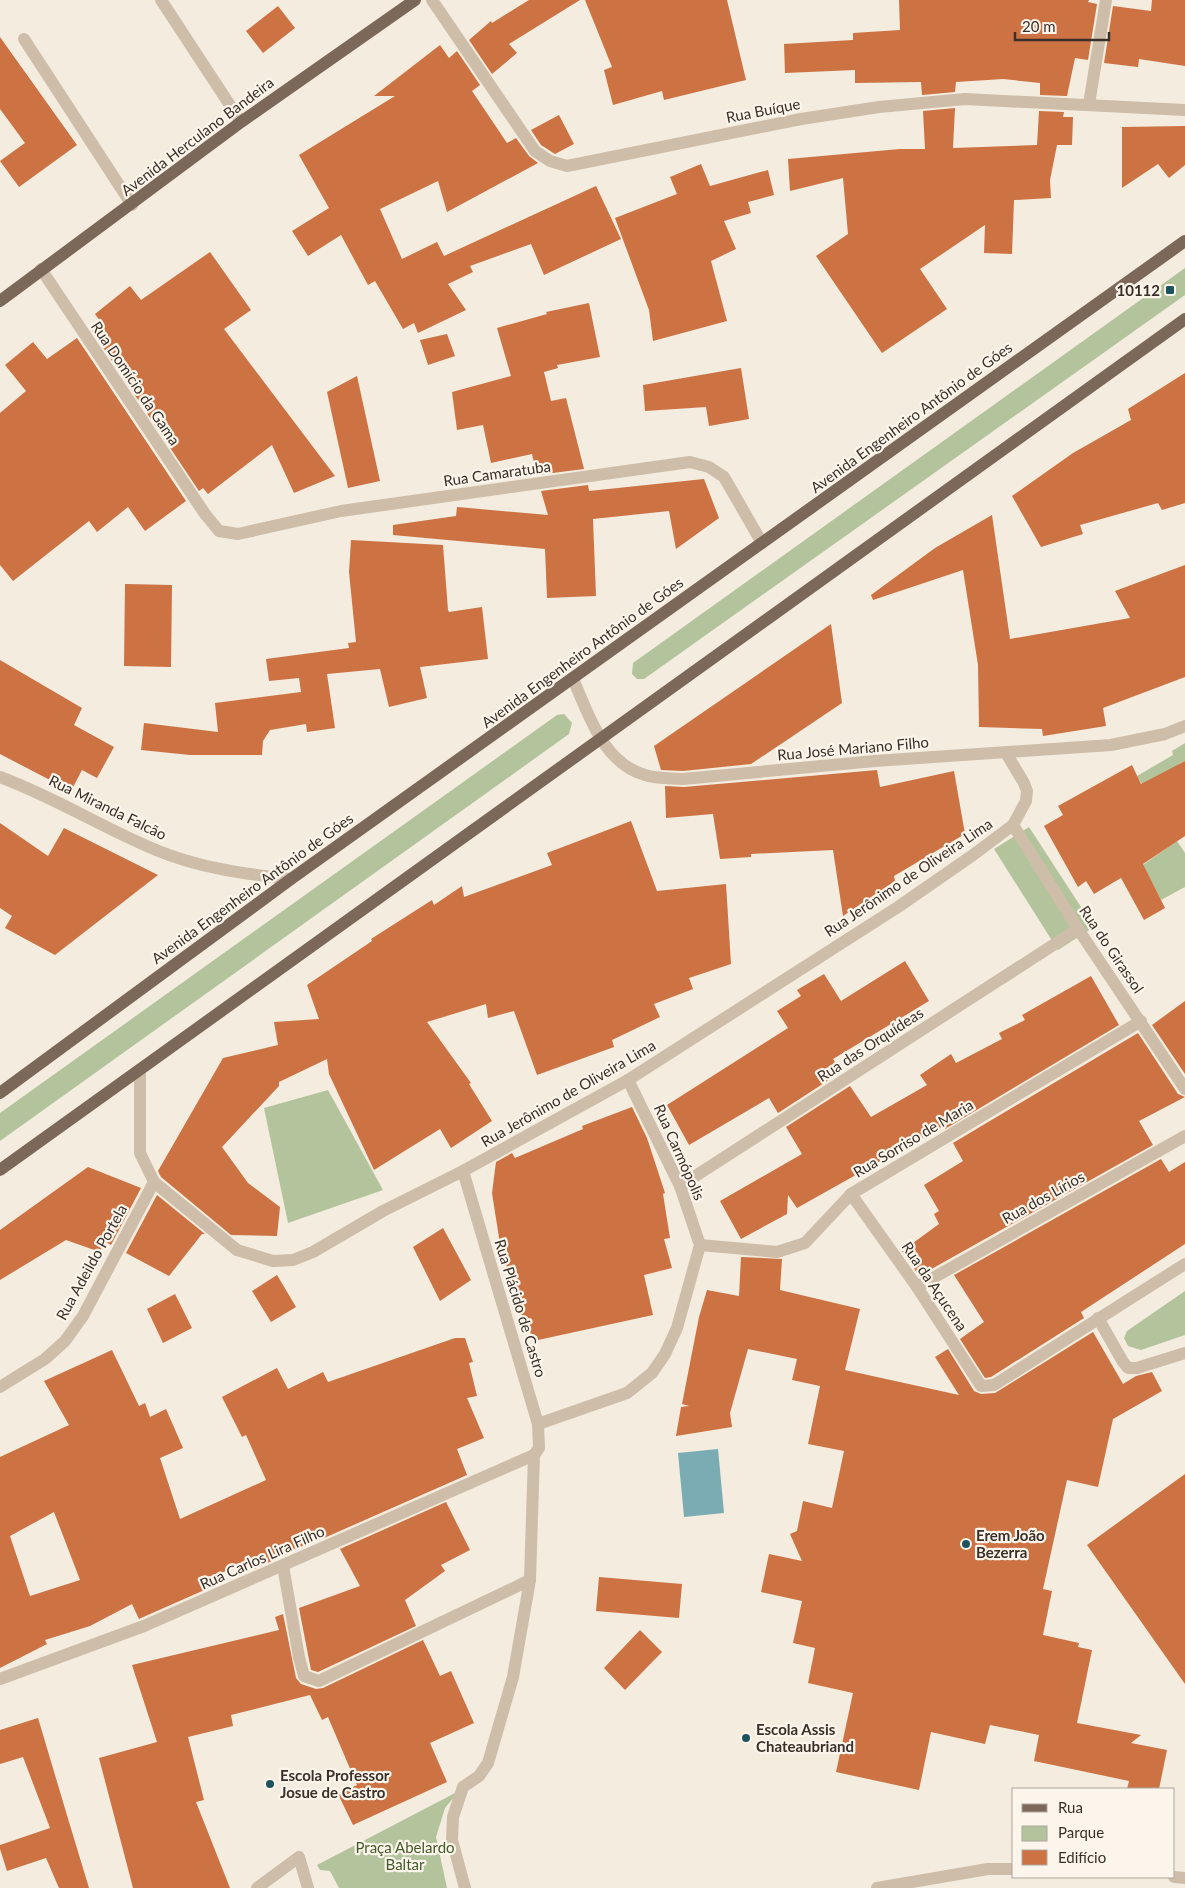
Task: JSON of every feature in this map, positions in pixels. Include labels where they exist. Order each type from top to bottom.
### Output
[{"type":"main road","name":"Avenida Herculano Bandeira","points":[[0,301],[41,269],[132,205],[241,122],[415,0]]},
{"type":"main road","name":"Avenida Engenheiro Antônio de Góes","points":[[0,1093],[291,879],[573,680],[1185,242]]},
{"type":"main road","points":[[0,1170],[1185,319]]},
{"type":"street","points":[[161,0],[241,122]]},
{"type":"street","name":"Rua Buíque","points":[[432,0],[535,152],[550,161],[567,166],[801,119],[879,107],[965,100],[1090,104],[1185,110]]},
{"type":"street","points":[[1090,104],[1106,0]]},
{"type":"street","points":[[24,39],[132,205]]},
{"type":"street","name":"Rua Domício da Gama","points":[[41,269],[205,514]]},
{"type":"street","name":"Rua Camaratuba","points":[[205,514],[219,531],[238,534],[341,511],[690,462],[709,467],[724,477],[762,543]]},
{"type":"street","name":"Rua José Mariano Filho","points":[[573,680],[600,738],[615,757],[634,772],[656,777],[683,778],[875,761],[1111,745],[1165,734],[1185,726]]},
{"type":"street","name":"Rua Jerônimo de Oliveira Lima","points":[[140,1071],[140,1153],[154,1182],[215,1235],[237,1250],[273,1261],[293,1260],[313,1252],[383,1211],[463,1171],[628,1080],[898,908],[1013,825],[1026,801],[1027,791],[1006,753]]},
{"type":"street","name":"Rua Miranda Falcão","points":[[0,777],[35,790],[158,851],[214,868],[249,875],[291,879]]},
{"type":"street","name":"Rua do Girassol","points":[[1013,825],[1078,929],[1185,1089]]},
{"type":"street","name":"Rua das Orquídeas","points":[[680,1186],[1078,929]]},
{"type":"street","name":"Rua Sorriso de Maria","points":[[700,1245],[777,1252],[805,1243],[851,1194],[1140,1021]]},
{"type":"street","name":"Rua Carmópolis","points":[[628,1080],[680,1186],[700,1245]]},
{"type":"street","name":"Rua dos Lírios","points":[[918,1287],[1185,1136]]},
{"type":"street","name":"Rua Plácido de Castro","points":[[463,1171],[538,1424],[539,1448],[534,1455]]},
{"type":"street","name":"Rua Adeildo Portela","points":[[0,1387],[45,1359],[65,1341],[83,1316],[154,1182]]},
{"type":"street","name":"Rua da Açucena","points":[[851,1194],[918,1287],[981,1386],[994,1385],[1098,1318]]},
{"type":"street","points":[[538,1424],[627,1393],[652,1373],[665,1354],[677,1328],[700,1245]]},
{"type":"street","points":[[1185,1264],[1098,1318],[1128,1368],[1137,1368],[1185,1353]]},
{"type":"street","points":[[465,1888],[452,1840],[453,1817],[463,1787],[479,1776],[488,1763],[513,1677],[530,1580],[534,1455]]},
{"type":"street","name":"Rua Carlos Lira Filho","points":[[0,1679],[144,1626],[534,1455]]},
{"type":"street","points":[[283,1566],[304,1676],[319,1681],[530,1580]]},
{"type":"street","points":[[257,1888],[299,1856],[308,1888]]},
{"type":"street","points":[[877,1888],[988,1869],[1012,1869]]},
{"type":"green space","points":[[1185,268],[1185,295],[644,679],[637,679],[632,674],[633,663]]},
{"type":"green space","points":[[564,714],[572,723],[569,734],[0,1141],[0,1113],[557,715]]},
{"type":"green space","points":[[1185,743],[1185,761],[1179,764],[1181,768],[1145,789],[1137,776],[1173,755],[1172,751]]},
{"type":"green space","points":[[1029,827],[1094,927],[1058,950],[994,849]]},
{"type":"green space","points":[[1177,841],[1185,853],[1185,887],[1161,900],[1143,865]]},
{"type":"green space","points":[[328,1090],[383,1190],[288,1223],[264,1108]]},
{"type":"green space","points":[[1185,1291],[1185,1335],[1141,1350],[1128,1346],[1124,1338],[1127,1331]]},
{"type":"green space","name":"Praça Abelardo Baltar","points":[[459,1791],[445,1808],[436,1837],[447,1888],[339,1888],[330,1871],[320,1870],[317,1865]]},
{"type":"water","points":[[718,1449],[724,1513],[684,1517],[678,1453]]},
{"type":"building","points":[[529,0],[580,0],[509,44],[517,53],[492,74],[469,40],[491,21],[492,23]]},
{"type":"building","points":[[585,0],[727,0],[746,80],[664,100],[662,91],[613,105],[604,70],[612,67]]},
{"type":"building","points":[[899,0],[1089,0],[1088,2],[1097,4],[1088,60],[1075,58],[1067,96],[1040,95],[1040,83],[1003,79],[956,82],[955,92],[922,95],[921,82],[855,83],[855,70],[785,73],[784,44],[853,40],[853,33],[900,30]]},
{"type":"building","points":[[1152,0],[1185,0],[1185,66],[1139,59],[1138,67],[1104,63],[1113,6],[1151,11]]},
{"type":"building","points":[[278,6],[295,28],[263,53],[246,31]]},
{"type":"building","points":[[0,37],[77,145],[19,187],[0,161],[25,143],[0,109]]},
{"type":"building","points":[[440,45],[449,58],[457,51],[480,85],[472,91],[507,143],[516,138],[529,156],[538,163],[447,212],[438,181],[380,209],[402,259],[437,242],[444,256],[596,186],[621,239],[544,275],[531,244],[470,266],[473,272],[448,284],[466,310],[418,333],[414,323],[403,329],[375,281],[368,285],[341,235],[308,256],[292,231],[329,208],[299,155],[395,96],[374,96]]},
{"type":"building","points":[[955,108],[953,148],[1037,145],[1039,111],[1064,112],[1063,117],[1073,117],[1072,145],[1057,145],[1050,180],[1051,198],[1014,200],[1012,254],[984,253],[985,225],[920,269],[947,309],[882,353],[816,256],[848,234],[843,178],[790,191],[788,159],[900,149],[925,149],[923,111]]},
{"type":"building","points":[[559,115],[574,144],[555,154],[541,145],[531,130]]},
{"type":"building","points":[[1185,126],[1185,165],[1169,178],[1158,164],[1122,188],[1122,127]]},
{"type":"building","points":[[701,164],[710,186],[768,170],[774,195],[748,202],[751,213],[724,221],[736,249],[711,261],[727,321],[653,341],[649,310],[615,218],[677,194],[670,177]]},
{"type":"building","points":[[210,252],[251,310],[224,329],[335,476],[294,493],[272,445],[208,494],[203,488],[199,491],[90,328],[100,321],[95,314],[130,286],[141,300]]},
{"type":"building","points":[[589,303],[600,357],[557,365],[558,368],[544,372],[551,401],[566,398],[584,469],[537,475],[532,454],[491,463],[483,425],[457,430],[452,392],[511,376],[497,328],[547,314],[546,312]]},
{"type":"building","points":[[447,334],[455,356],[428,365],[420,340]]},
{"type":"building","points":[[77,338],[186,501],[145,531],[128,507],[97,532],[89,521],[13,581],[0,565],[0,413],[26,391],[5,365],[33,342],[47,359]]},
{"type":"building","points":[[741,368],[749,419],[709,426],[706,407],[645,411],[643,385]]},
{"type":"building","points":[[1185,373],[1185,503],[1162,510],[1158,503],[1080,525],[1083,534],[1041,547],[1012,496],[1073,453],[1131,420],[1128,409]]},
{"type":"building","points":[[357,376],[380,481],[348,488],[327,392]]},
{"type":"building","points":[[704,479],[719,518],[676,549],[669,511],[593,519],[596,596],[547,598],[545,549],[393,535],[393,525],[456,516],[457,507],[548,515],[541,491],[588,485],[589,491]]},
{"type":"building","points":[[992,515],[1010,639],[1130,618],[1115,591],[1185,565],[1185,677],[1103,708],[1106,726],[1043,736],[1042,729],[979,727],[978,665],[963,570],[873,600],[871,595],[935,548]]},
{"type":"building","points":[[351,540],[443,545],[448,610],[449,612],[482,607],[488,659],[420,667],[427,698],[389,707],[380,669],[327,674],[335,728],[307,732],[306,724],[270,730],[263,741],[262,755],[190,755],[141,750],[144,723],[218,732],[215,703],[301,692],[299,678],[269,681],[266,659],[349,648],[348,643],[356,642],[349,572]]},
{"type":"building","points":[[125,584],[172,585],[171,667],[124,666]]},
{"type":"building","points":[[831,624],[842,703],[751,764],[683,771],[661,770],[654,746]]},
{"type":"building","points":[[0,660],[82,708],[74,725],[114,747],[97,778],[82,770],[71,791],[0,754]]},
{"type":"building","points":[[1185,761],[1185,836],[1143,864],[1165,908],[1144,920],[1121,878],[1094,894],[1086,881],[1078,887],[1044,826],[1063,815],[1058,806],[1132,765],[1141,784]]},
{"type":"building","points":[[877,770],[880,787],[954,771],[965,834],[894,876],[895,881],[843,916],[833,850],[751,854],[751,857],[720,859],[713,814],[666,818],[665,786],[684,787]]},
{"type":"building","points":[[631,821],[657,891],[726,884],[731,964],[689,978],[693,989],[654,1004],[660,1017],[612,1040],[614,1047],[537,1075],[514,1011],[488,1018],[486,1004],[427,1022],[471,1083],[469,1084],[492,1121],[451,1148],[440,1129],[374,1170],[329,1074],[327,1059],[279,1082],[279,1086],[222,1147],[248,1183],[280,1207],[277,1236],[231,1235],[161,1177],[158,1171],[223,1058],[278,1045],[274,1022],[319,1019],[307,985],[372,941],[371,939],[432,900],[434,905],[462,886],[464,897],[552,865],[547,853]]},
{"type":"building","points":[[0,823],[48,856],[64,828],[158,875],[55,955],[5,928],[12,916],[0,908]]},
{"type":"building","points":[[905,961],[929,1001],[833,1059],[841,1072],[778,1113],[769,1098],[689,1145],[667,1105],[788,1028],[777,1011],[801,996],[797,990],[824,974],[841,1001]]},
{"type":"building","points":[[1091,976],[1119,1025],[945,1129],[943,1126],[797,1208],[788,1195],[787,1214],[741,1239],[720,1201],[802,1154],[786,1127],[850,1086],[871,1117],[927,1085],[920,1075],[951,1054],[956,1063],[1002,1039],[999,1033],[1025,1020],[1022,1015]]},
{"type":"building","points":[[1185,1001],[1185,1074],[1152,1025]]},
{"type":"building","points":[[1138,1033],[1178,1094],[1185,1097],[1139,1121],[1153,1145],[919,1276],[902,1251],[939,1224],[934,1214],[939,1211],[924,1185],[963,1161],[953,1143]]},
{"type":"building","points":[[632,1107],[647,1138],[665,1193],[663,1194],[670,1238],[664,1239],[672,1268],[644,1275],[653,1315],[538,1340],[537,1336],[531,1337],[529,1322],[524,1323],[500,1244],[492,1193],[496,1162],[512,1153],[515,1158],[583,1129],[582,1126]]},
{"type":"building","points":[[1161,1159],[1169,1172],[1185,1162],[1185,1244],[1081,1312],[1084,1318],[991,1377],[985,1378],[960,1339],[984,1322],[954,1275]]},
{"type":"building","points":[[88,1167],[141,1188],[111,1245],[104,1241],[100,1252],[66,1240],[0,1280],[0,1230]]},
{"type":"building","points":[[157,1195],[205,1234],[202,1234],[169,1276],[126,1253]]},
{"type":"building","points":[[443,1228],[471,1280],[440,1301],[413,1247]]},
{"type":"building","name":"Erem João Bezerra","points":[[741,1257],[782,1259],[780,1290],[860,1309],[845,1370],[959,1395],[935,1357],[948,1349],[974,1391],[981,1394],[995,1393],[1093,1332],[1123,1384],[1136,1376],[1152,1372],[1162,1391],[1113,1419],[1098,1487],[1067,1480],[1043,1589],[1052,1591],[1043,1635],[1079,1643],[1078,1647],[1092,1650],[1077,1723],[1141,1735],[1131,1743],[1167,1750],[1159,1788],[1127,1788],[1129,1781],[1034,1761],[1039,1735],[990,1725],[985,1744],[931,1732],[919,1790],[836,1772],[853,1693],[808,1683],[815,1648],[793,1643],[802,1601],[761,1592],[769,1554],[802,1561],[790,1534],[797,1531],[803,1501],[832,1508],[844,1451],[808,1444],[820,1386],[792,1380],[797,1359],[748,1349],[730,1413],[732,1427],[676,1436],[681,1407],[689,1406],[682,1404],[699,1317],[707,1290],[739,1296]]},
{"type":"building","points":[[277,1275],[296,1307],[271,1322],[252,1291]]},
{"type":"building","points":[[175,1294],[192,1328],[163,1343],[147,1309]]},
{"type":"building","points":[[455,1338],[465,1338],[473,1362],[469,1363],[477,1396],[467,1398],[484,1438],[457,1449],[467,1475],[324,1538],[286,1552],[287,1554],[254,1569],[250,1561],[205,1580],[209,1588],[139,1619],[132,1604],[90,1626],[45,1640],[47,1644],[0,1668],[0,1457],[69,1425],[44,1381],[112,1350],[139,1406],[145,1403],[150,1417],[166,1409],[183,1448],[160,1458],[180,1519],[266,1480],[246,1435],[242,1437],[222,1397],[277,1368],[288,1389],[323,1372],[328,1382]],"holes":[[[54,1512],[80,1580],[30,1596],[10,1536]]]},
{"type":"building","points":[[1185,1474],[1185,1684],[1087,1545]]},
{"type":"building","points":[[446,1502],[470,1550],[441,1565],[445,1571],[405,1600],[416,1626],[318,1672],[311,1670],[299,1608],[360,1586],[340,1549]]},
{"type":"building","points":[[599,1577],[682,1584],[679,1618],[596,1611]]},
{"type":"building","points":[[283,1614],[296,1678],[301,1684],[316,1689],[323,1688],[423,1640],[440,1676],[451,1671],[474,1723],[430,1743],[447,1782],[353,1825],[338,1794],[357,1785],[328,1717],[322,1720],[310,1695],[231,1715],[233,1726],[188,1737],[204,1800],[196,1802],[230,1888],[133,1888],[99,1758],[157,1742],[132,1665],[279,1630],[275,1617]]},
{"type":"building","points":[[640,1630],[662,1652],[625,1690],[604,1668]]},
{"type":"building","points":[[38,1718],[89,1888],[59,1888],[46,1858],[7,1871],[0,1849],[0,1845],[50,1828],[23,1757],[0,1764],[0,1730]]},
{"type":"place","name":"10112","points":[[1170,290]]},
{"type":"place","name":"Erem João Bezerra","points":[[966,1544]]},
{"type":"place","name":"Escola Assis Chateaubriand","points":[[746,1738]]},
{"type":"place","name":"Escola Professor Josue de Castro","points":[[270,1784]]}]
